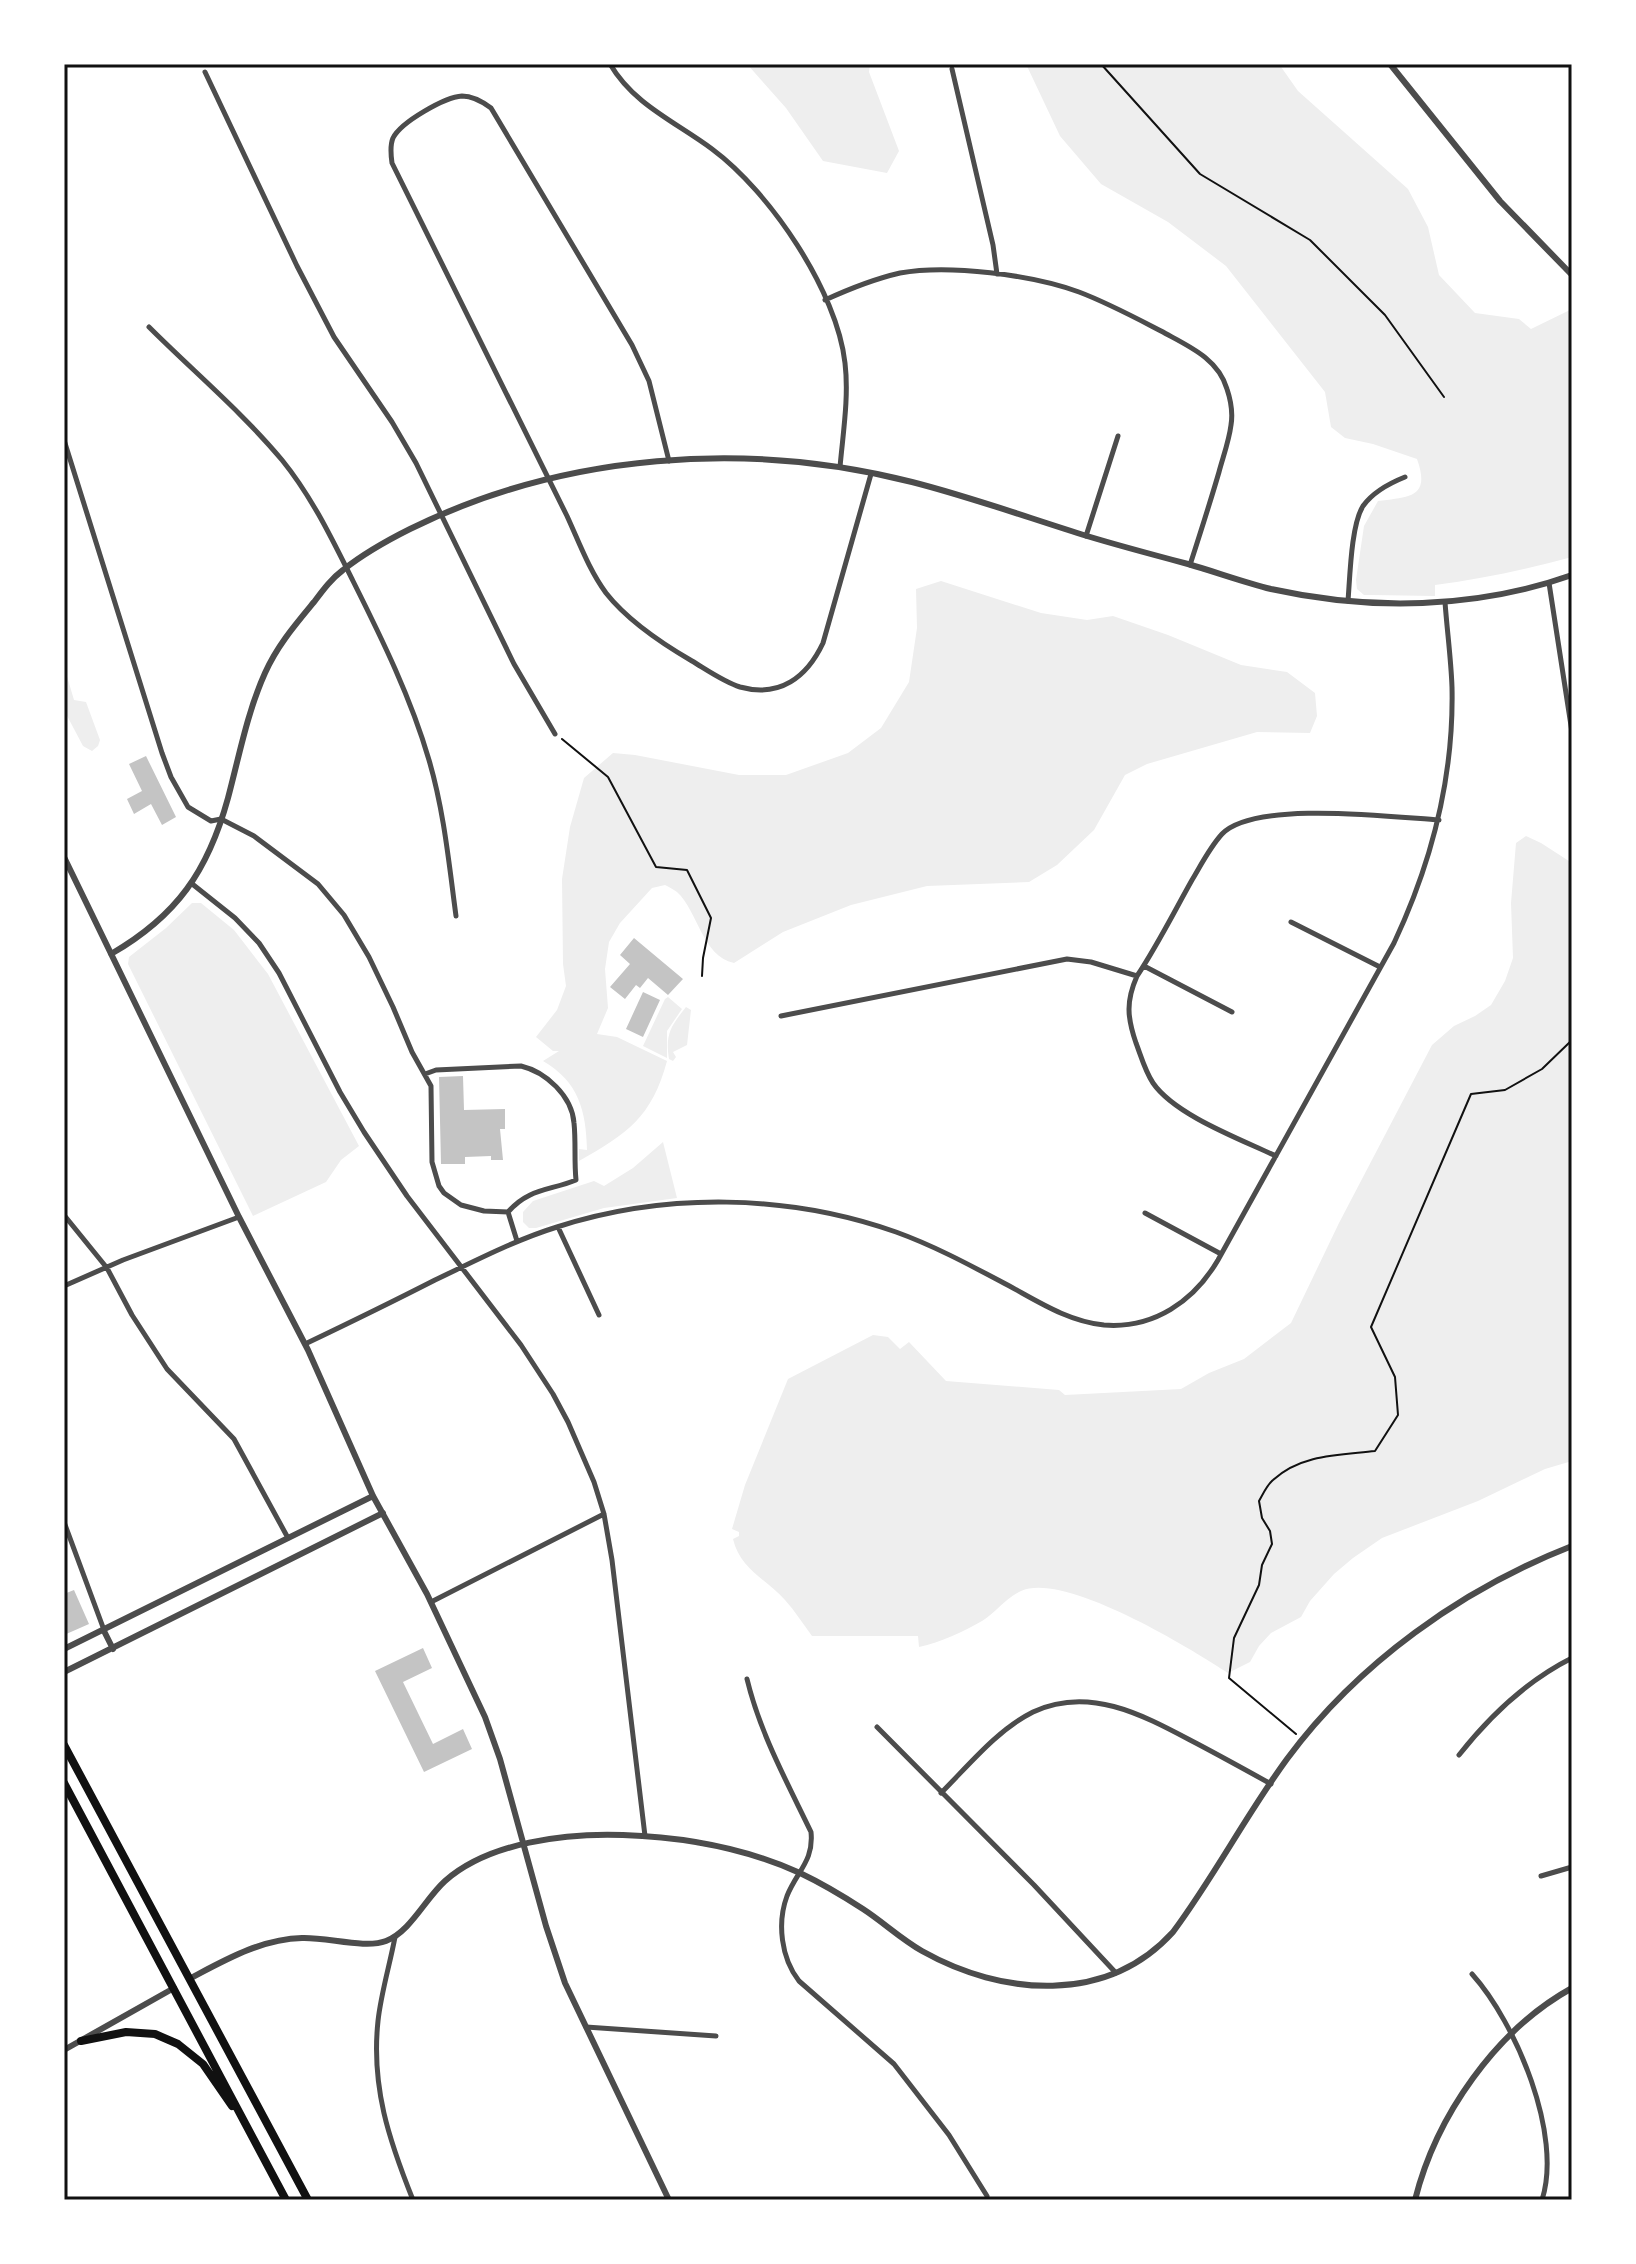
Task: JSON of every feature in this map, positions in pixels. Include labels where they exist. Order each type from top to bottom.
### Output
[{"type":"highway","points":[[64,1745],[308,2200]]},
{"type":"highway","points":[[64,1783],[286,2200]]},
{"type":"highway","points":[[174,1988],[189,1979]]},
{"type":"highway","points":[[81,2041],[126,2032],[155,2034],[178,2044],[203,2064],[245,2122]]},
{"type":"highway","points":[[255,2141],[271,2132]]},
{"type":"street","points":[[610,64],[634,95],[732,165],[765,200],[799,247],[825,300],[839,335],[844,359],[846,386],[840,467]]},
{"type":"street","points":[[1390,64],[1500,201],[1572,275]]},
{"type":"street","points":[[952,69],[997,274]]},
{"type":"street","points":[[205,72],[334,337],[400,436],[514,664],[555,734]]},
{"type":"street","points":[[669,461],[649,381],[639,358],[491,108],[483,101],[464,96],[413,118],[393,138],[392,163],[597,579],[632,620],[674,651],[738,687],[768,689],[788,684],[814,662],[835,605],[871,474]]},
{"type":"street","points":[[825,300],[901,273],[941,270],[997,274],[1075,291],[1117,307],[1197,350],[1221,374],[1232,411],[1231,426],[1190,565]]},
{"type":"street","points":[[149,327],[247,421],[282,460],[307,494],[346,567],[403,686],[430,763],[441,811],[456,916]]},
{"type":"street","points":[[1086,536],[1118,436]]},
{"type":"street","points":[[64,440],[171,777],[188,807],[211,821],[221,819],[254,836],[318,884],[344,915],[369,957],[412,1052],[431,1086],[432,1162],[439,1186],[461,1205],[484,1211],[508,1212],[525,1196],[576,1180],[573,1113],[559,1090],[541,1074],[521,1066],[436,1070],[425,1074]]},
{"type":"street","points":[[111,954],[164,917],[207,857],[267,669],[293,626],[328,583],[346,567],[399,535],[441,515],[548,479],[627,465],[717,458],[766,458],[840,467],[911,482],[1266,587],[1348,601],[1445,602],[1493,596],[1572,575]]},
{"type":"street","points":[[1348,601],[1356,523],[1363,506],[1389,484],[1405,477]]},
{"type":"street","points":[[1549,583],[1572,732]]},
{"type":"street","points":[[305,1344],[517,1241],[598,1216],[677,1204],[717,1202],[806,1209],[866,1222],[957,1259],[1064,1315],[1106,1325],[1143,1322],[1173,1309],[1194,1293],[1209,1275],[1411,906],[1439,820],[1449,768],[1452,702],[1445,602]]},
{"type":"street","points":[[1276,1156],[1184,1110],[1155,1086],[1134,1038],[1128,1008],[1130,992],[1137,976],[1221,834],[1236,824],[1250,819],[1325,813],[1439,820]]},
{"type":"street","points":[[64,857],[239,1217],[305,1344],[373,1496],[431,1602],[485,1717],[565,1983],[669,2200]]},
{"type":"street","points":[[191,883],[235,918],[259,943],[279,973],[364,1132],[407,1196],[521,1345],[568,1422],[604,1514],[645,1836]]},
{"type":"street","points":[[1291,922],[1380,967]]},
{"type":"street","points":[[781,1016],[1067,959],[1091,962],[1137,976]]},
{"type":"street","points":[[1144,966],[1232,1012]]},
{"type":"street","points":[[508,1212],[517,1241]]},
{"type":"street","points":[[1145,1213],[1221,1254]]},
{"type":"street","points":[[64,1215],[107,1268],[132,1315],[167,1369],[234,1439],[297,1557]]},
{"type":"street","points":[[64,1286],[123,1260],[239,1217]]},
{"type":"street","points":[[558,1227],[599,1315]]},
{"type":"street","points":[[64,1649],[373,1496]]},
{"type":"street","points":[[341,1513],[350,1530]]},
{"type":"street","points":[[64,1672],[383,1513]]},
{"type":"street","points":[[431,1602],[604,1514]]},
{"type":"street","points":[[64,1522],[113,1649]]},
{"type":"street","points":[[189,1979],[260,1945],[279,1940],[318,1938],[373,1945],[395,1936],[446,1880],[469,1864],[489,1854],[524,1844],[587,1834],[678,1838],[740,1851],[800,1873],[863,1909],[922,1950],[971,1973],[998,1980],[1058,1986],[1116,1974],[1153,1952],[1174,1932],[1271,1784],[1336,1701],[1386,1656],[1467,1598],[1512,1573],[1572,1546]]},
{"type":"street","points":[[172,1597],[182,1614]]},
{"type":"street","points":[[1459,1755],[1529,1686],[1572,1658]]},
{"type":"street","points":[[747,1679],[764,1734],[811,1832],[810,1856],[787,1897],[782,1923],[783,1946],[792,1973],[894,2064],[949,2135],[987,2196]]},
{"type":"street","points":[[941,1793],[1016,1723],[1036,1711],[1070,1701],[1115,1706],[1141,1715],[1271,1784]]},
{"type":"street","points":[[877,1727],[1036,1886],[1116,1974]]},
{"type":"street","points":[[1541,1876],[1572,1867]]},
{"type":"street","points":[[395,1936],[378,2021],[377,2072],[382,2111],[413,2200]]},
{"type":"street","points":[[1472,1974],[1489,1993],[1511,2032],[1536,2095],[1544,2123],[1548,2170],[1542,2200]]},
{"type":"street","points":[[64,2050],[174,1988]]},
{"type":"street","points":[[1415,2200],[1430,2155],[1458,2102],[1485,2063],[1528,2016],[1572,1988]]},
{"type":"street","points":[[585,2027],[716,2036]]},
{"type":"path","points":[[1101,64],[1200,174],[1310,240],[1385,315],[1444,397]]},
{"type":"path","points":[[555,734],[608,777],[656,867],[687,870],[711,918],[702,976]]},
{"type":"path","points":[[1303,1740],[1229,1678],[1234,1638],[1259,1585],[1262,1565],[1272,1544],[1259,1501],[1272,1481],[1312,1458],[1375,1451],[1398,1415],[1395,1377],[1371,1327],[1471,1094],[1505,1090],[1542,1069],[1572,1040]]},
{"type":"shaded area","points":[[747,64],[870,64],[869,72],[899,151],[887,173],[823,161],[786,108]]},
{"type":"shaded area","points":[[1026,64],[1279,64],[1298,91],[1408,189],[1428,227],[1439,275],[1475,313],[1519,319],[1531,329],[1572,309],[1572,557],[1435,585],[1435,596],[1364,595],[1357,589],[1364,526],[1378,501],[1408,496],[1419,488],[1421,472],[1417,459],[1345,438],[1331,427],[1325,392],[1226,266],[1168,222],[1101,184],[1060,136]]},
{"type":"shaded area","points":[[941,581],[1041,613],[1087,620],[1113,616],[1241,665],[1287,672],[1315,693],[1317,716],[1310,733],[1257,732],[1147,764],[1125,775],[1094,830],[1057,865],[1029,882],[927,886],[851,905],[783,932],[734,963],[715,952],[677,892],[665,885],[652,888],[620,923],[609,942],[605,969],[608,1008],[597,1034],[617,1037],[667,1061],[654,1096],[635,1122],[611,1142],[579,1161],[579,1149],[587,1150],[582,1110],[565,1078],[543,1061],[559,1051],[553,1051],[536,1037],[557,1010],[566,986],[562,879],[570,827],[584,778],[613,753],[739,775],[786,775],[848,753],[881,728],[909,682],[917,628],[916,589]]},
{"type":"shaded area","points":[[64,666],[74,700],[86,702],[100,740],[92,751],[83,746],[64,710]]},
{"type":"shaded area","points":[[1526,836],[1572,863],[1572,1461],[1545,1469],[1478,1501],[1382,1538],[1334,1574],[1310,1601],[1301,1617],[1271,1633],[1250,1662],[1228,1673],[1126,1615],[1066,1592],[1041,1588],[1021,1591],[975,1625],[919,1647],[918,1636],[812,1636],[785,1600],[741,1558],[733,1539],[739,1536],[739,1532],[732,1529],[745,1485],[788,1379],[873,1335],[888,1337],[900,1349],[909,1342],[946,1381],[1059,1390],[1065,1395],[1181,1389],[1209,1373],[1244,1359],[1291,1323],[1339,1223],[1432,1045],[1454,1026],[1491,1005],[1505,981],[1513,958],[1511,903],[1516,843]]},
{"type":"shaded area","points":[[192,903],[201,903],[234,930],[268,974],[359,1146],[341,1160],[326,1182],[253,1216],[128,964],[129,957]]},
{"type":"shaded area","points":[[668,997],[682,1009],[667,1031],[667,1058],[643,1046]]},
{"type":"shaded area","points":[[686,1007],[691,1010],[687,1045],[673,1052],[676,1057],[673,1061],[669,1059],[669,1037],[673,1025]]},
{"type":"shaded area","points":[[663,1142],[677,1198],[604,1208],[536,1228],[529,1228],[523,1222],[523,1212],[533,1201],[594,1181],[604,1186],[633,1168]]},
{"type":"building","points":[[146,756],[176,817],[162,825],[151,804],[134,814],[127,799],[142,791],[129,764]]},
{"type":"building","points":[[634,938],[683,979],[668,995],[648,978],[640,988],[636,985],[625,999],[610,987],[630,964],[620,955]]},
{"type":"building","points":[[643,992],[660,1000],[643,1037],[626,1029]]},
{"type":"building","points":[[463,1076],[464,1110],[505,1109],[505,1129],[500,1129],[503,1160],[491,1160],[491,1156],[465,1157],[465,1164],[441,1164],[439,1077]]},
{"type":"building","points":[[74,1590],[89,1624],[64,1635],[64,1594]]},
{"type":"building","points":[[423,1648],[432,1668],[403,1682],[433,1744],[463,1729],[472,1749],[424,1772],[375,1671]]}]
